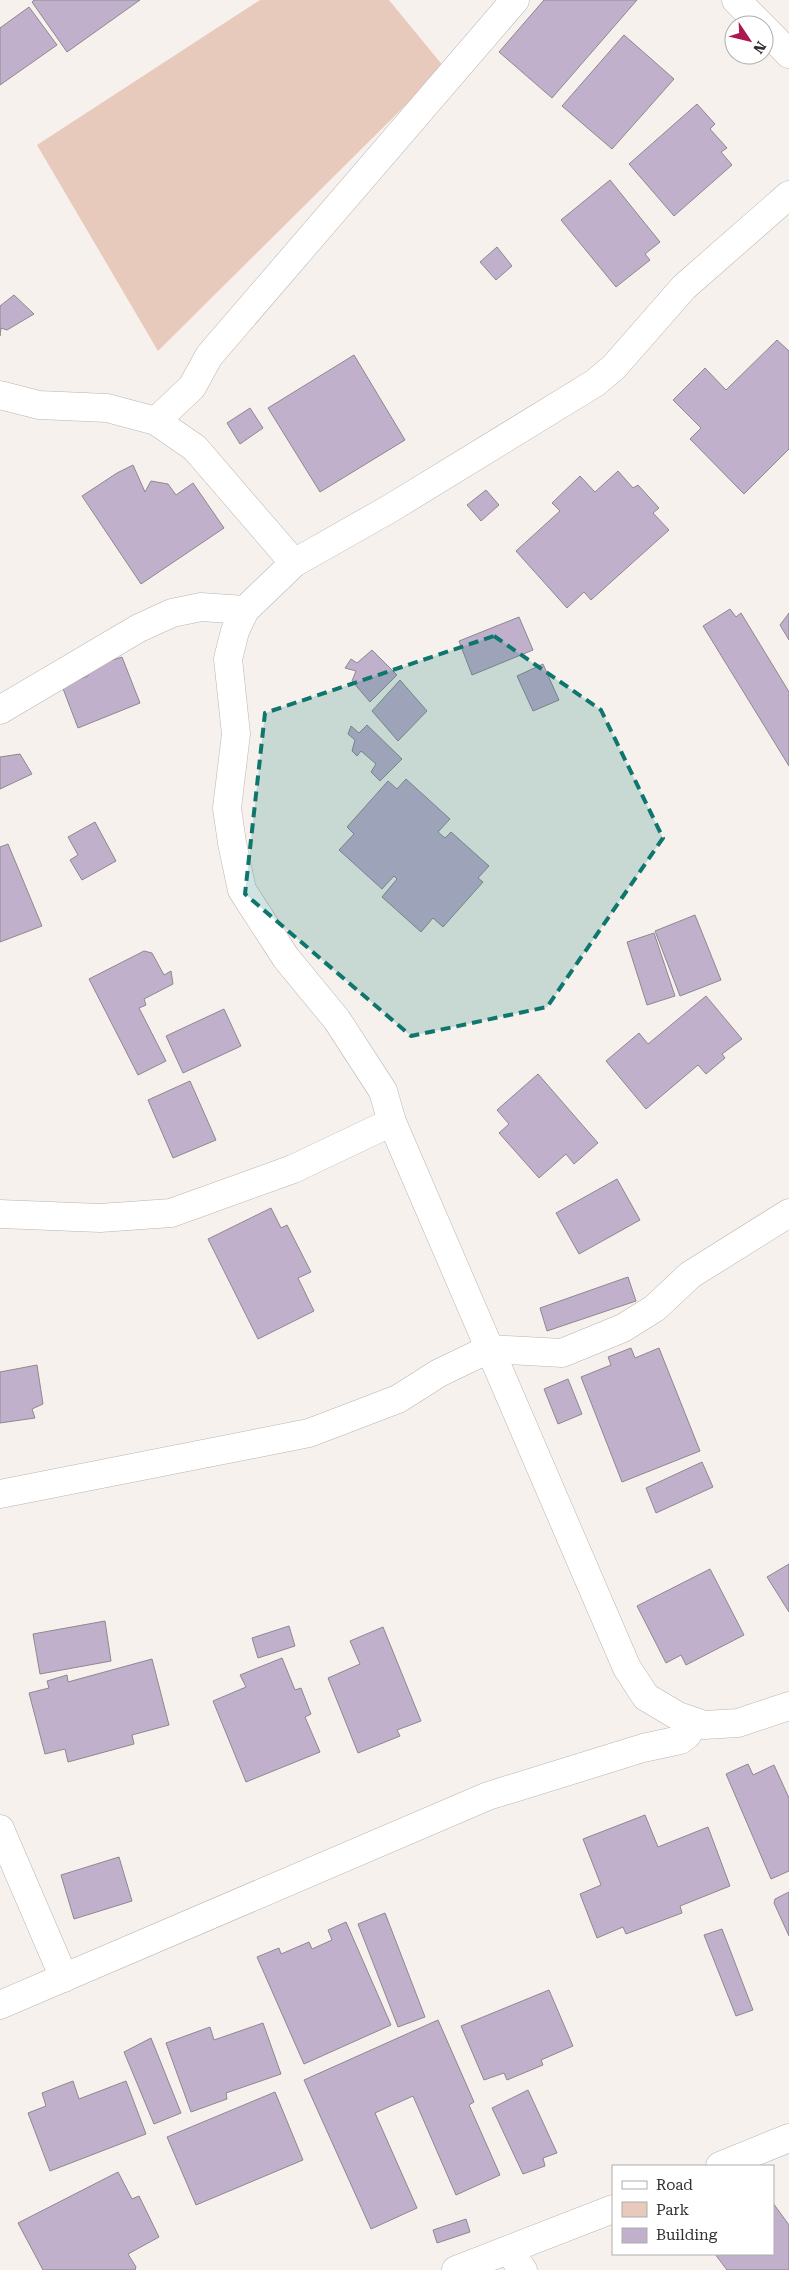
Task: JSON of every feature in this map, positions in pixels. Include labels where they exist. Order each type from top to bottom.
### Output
[{"type":"street","points":[[156,421],[192,387],[210,356],[515,0]]},
{"type":"street","points":[[736,0],[751,15]]},
{"type":"street","points":[[774,38],[789,54]]},
{"type":"street","points":[[789,195],[684,287],[614,367],[595,383],[391,508],[294,562],[245,610],[235,632],[228,659],[236,734],[227,808],[242,890],[286,958],[337,1020],[383,1092],[392,1122],[489,1350],[561,1510],[627,1668],[646,1697],[678,1716],[704,1725],[738,1723],[789,1706]]},
{"type":"street","points":[[0,395],[39,405],[108,408],[156,421],[195,448],[294,562]]},
{"type":"street","points":[[0,710],[139,628],[172,613],[201,607],[245,610]]},
{"type":"street","points":[[0,1214],[4,1212],[100,1218],[171,1213],[293,1169],[392,1122]]},
{"type":"street","points":[[0,1494],[309,1432],[398,1399],[439,1373],[489,1350],[562,1352],[623,1328],[655,1308],[690,1275],[789,1213]]},
{"type":"street","points":[[0,2005],[488,1796],[643,1748],[680,1740],[687,1735],[694,1722]]},
{"type":"street","points":[[0,1829],[64,1978]]},
{"type":"street","points":[[722,2165],[789,2138]]},
{"type":"street","points":[[456,2270],[516,2260],[612,2210]]},
{"type":"highlighted area","points":[[494,636],[601,710],[663,838],[547,1007],[411,1036],[245,894],[265,713]]},
{"type":"green space","points":[[260,0],[389,0],[444,67],[158,351],[37,145]]},
{"type":"building","points":[[34,0],[140,0],[67,52],[32,2]]},
{"type":"building","points":[[544,0],[637,0],[552,98],[499,52]]},
{"type":"building","points":[[29,7],[57,45],[0,85],[0,28]]},
{"type":"building","points":[[624,35],[674,79],[612,149],[562,106]]},
{"type":"building","points":[[697,104],[715,124],[710,129],[727,148],[721,152],[732,165],[674,216],[629,164]]},
{"type":"building","points":[[610,180],[660,242],[645,254],[650,260],[616,287],[561,220]]},
{"type":"building","points":[[497,247],[512,266],[496,280],[480,262]]},
{"type":"building","points":[[14,295],[34,314],[7,330],[1,328],[0,336],[0,306]]},
{"type":"building","points":[[777,340],[789,351],[789,449],[744,494],[690,439],[701,428],[673,400],[705,368],[726,390]]},
{"type":"building","points":[[354,355],[405,440],[320,492],[268,408]]},
{"type":"building","points":[[250,408],[263,428],[240,444],[227,423]]},
{"type":"building","points":[[133,465],[145,492],[151,481],[168,484],[176,495],[193,483],[224,528],[141,584],[82,496]]},
{"type":"building","points":[[618,471],[633,488],[638,485],[659,508],[653,513],[669,530],[591,600],[584,592],[567,608],[516,551],[560,511],[552,503],[580,476],[595,492]]},
{"type":"building","points":[[486,490],[499,505],[481,521],[467,505]]},
{"type":"building","points":[[730,609],[736,617],[741,613],[789,692],[789,766],[703,626]]},
{"type":"building","points":[[789,613],[789,640],[780,625]]},
{"type":"building","points":[[519,617],[533,650],[472,675],[459,641]]},
{"type":"building","points":[[372,650],[397,675],[370,702],[352,681],[356,671],[345,668],[351,659],[357,663]]},
{"type":"building","points":[[122,657],[140,703],[78,728],[62,686],[88,676],[89,668]]},
{"type":"building","points":[[543,664],[559,700],[533,711],[517,676]]},
{"type":"building","points":[[400,680],[427,711],[398,741],[372,711]]},
{"type":"building","points":[[367,725],[402,759],[380,781],[371,772],[376,764],[361,751],[357,756],[352,751],[355,740],[348,734],[351,726],[359,733]]},
{"type":"building","points":[[20,754],[32,774],[0,789],[0,757]]},
{"type":"building","points":[[406,779],[450,819],[438,832],[445,838],[451,832],[489,866],[478,878],[483,882],[443,927],[433,918],[421,932],[382,897],[397,879],[394,876],[382,889],[339,850],[354,834],[347,827],[388,781],[397,789]]},
{"type":"building","points":[[95,822],[116,861],[82,880],[70,860],[78,855],[68,837]]},
{"type":"building","points":[[8,844],[42,926],[0,942],[0,847]]},
{"type":"building","points":[[695,915],[721,980],[680,996],[655,931]]},
{"type":"building","points":[[654,933],[675,996],[647,1005],[627,942]]},
{"type":"building","points":[[144,951],[152,953],[164,975],[171,971],[173,984],[144,999],[146,1005],[139,1008],[166,1061],[138,1075],[89,979]]},
{"type":"building","points":[[706,996],[742,1039],[722,1054],[725,1058],[706,1074],[698,1065],[646,1109],[606,1061],[639,1033],[648,1044]]},
{"type":"building","points":[[224,1009],[241,1046],[183,1073],[166,1036]]},
{"type":"building","points":[[538,1074],[598,1143],[574,1164],[566,1154],[539,1178],[499,1133],[509,1124],[497,1110]]},
{"type":"building","points":[[190,1081],[216,1140],[173,1158],[148,1100]]},
{"type":"building","points":[[617,1179],[640,1220],[579,1254],[556,1213]]},
{"type":"building","points":[[271,1208],[281,1228],[287,1225],[311,1272],[298,1278],[314,1311],[258,1339],[208,1239]]},
{"type":"building","points":[[628,1277],[636,1301],[547,1331],[540,1308]]},
{"type":"building","points":[[631,1348],[635,1358],[659,1348],[700,1451],[622,1482],[581,1377],[611,1365],[608,1357]]},
{"type":"building","points":[[37,1365],[43,1404],[32,1409],[35,1418],[0,1423],[0,1372]]},
{"type":"building","points":[[568,1379],[582,1414],[558,1424],[544,1389]]},
{"type":"building","points":[[702,1462],[713,1487],[656,1513],[646,1488]]},
{"type":"building","points":[[789,1564],[789,1612],[767,1577]]},
{"type":"building","points":[[710,1569],[744,1635],[686,1665],[681,1655],[666,1663],[637,1606]]},
{"type":"building","points":[[105,1621],[111,1661],[40,1674],[33,1634]]},
{"type":"building","points":[[289,1626],[295,1646],[258,1658],[252,1638]]},
{"type":"building","points":[[383,1627],[421,1721],[397,1730],[400,1736],[358,1753],[328,1678],[360,1664],[350,1641]]},
{"type":"building","points":[[282,1658],[295,1690],[301,1688],[311,1714],[305,1717],[320,1752],[246,1782],[213,1701],[246,1687],[240,1675]]},
{"type":"building","points":[[152,1659],[169,1725],[132,1735],[134,1744],[68,1762],[65,1749],[45,1754],[29,1693],[49,1688],[47,1681],[67,1675],[68,1682]]},
{"type":"building","points":[[748,1764],[753,1775],[774,1765],[789,1798],[789,1871],[771,1879],[726,1774]]},
{"type":"building","points":[[645,1815],[658,1847],[708,1827],[730,1886],[680,1906],[682,1913],[626,1934],[623,1927],[597,1938],[580,1894],[601,1885],[583,1839]]},
{"type":"building","points":[[119,1857],[132,1901],[74,1919],[61,1875]]},
{"type":"building","points":[[789,1892],[789,1936],[774,1903],[775,1899]]},
{"type":"building","points":[[385,1913],[425,2017],[398,2027],[358,1924]]},
{"type":"building","points":[[346,1922],[391,2025],[304,2064],[257,1957],[279,1948],[281,1954],[309,1942],[312,1949],[332,1940],[328,1930]]},
{"type":"building","points":[[722,1929],[753,2010],[736,2016],[704,1935]]},
{"type":"building","points":[[549,1990],[573,2046],[541,2060],[543,2065],[507,2080],[504,2073],[484,2080],[461,2026]]},
{"type":"building","points":[[438,2020],[474,2102],[469,2105],[500,2175],[456,2195],[413,2096],[375,2113],[417,2208],[371,2229],[304,2080]]},
{"type":"building","points":[[263,2023],[281,2074],[226,2093],[227,2099],[191,2112],[166,2043],[210,2027],[214,2040]]},
{"type":"building","points":[[151,2038],[181,2113],[154,2124],[124,2052]]},
{"type":"building","points":[[73,2081],[79,2099],[126,2081],[146,2134],[50,2171],[28,2113],[46,2106],[42,2093]]},
{"type":"building","points":[[528,2090],[557,2153],[543,2158],[545,2166],[523,2174],[492,2108]]},
{"type":"building","points":[[275,2092],[303,2160],[196,2205],[167,2137]]},
{"type":"building","points":[[118,2172],[132,2199],[139,2196],[159,2237],[128,2254],[136,2267],[135,2270],[43,2270],[18,2223]]},
{"type":"building","points":[[774,2204],[789,2225],[789,2270],[727,2270],[716,2255],[774,2255]]},
{"type":"building","points":[[466,2219],[470,2232],[437,2243],[433,2230]]}]
